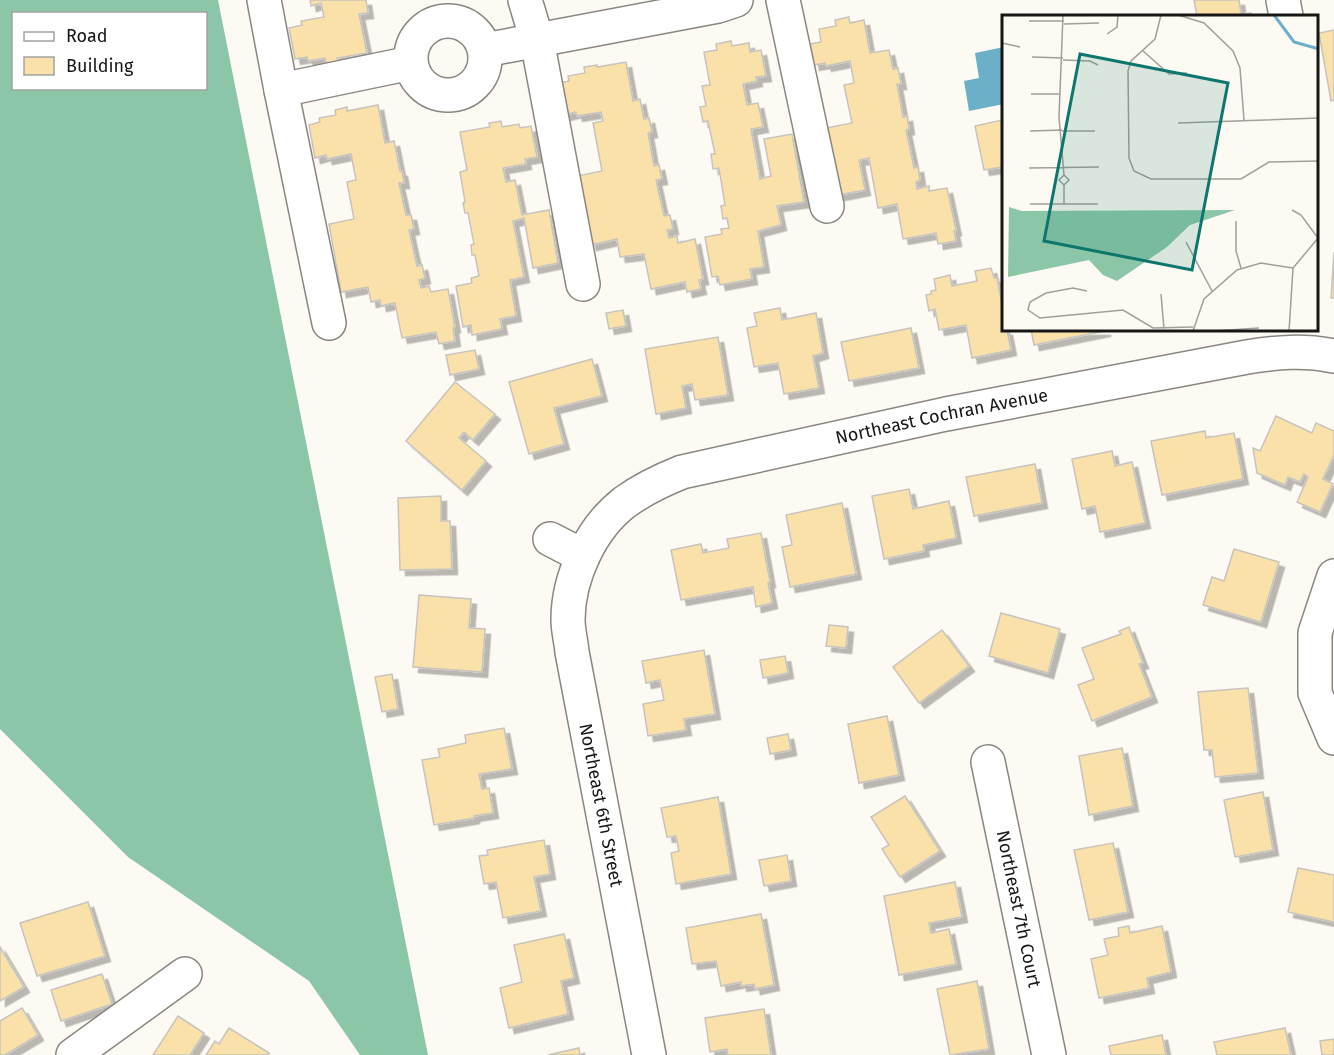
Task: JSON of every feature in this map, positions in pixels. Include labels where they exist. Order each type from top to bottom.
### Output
[{"type":"street","points":[[264,0],[329,323]]},
{"type":"street","points":[[525,0],[537,40],[583,284]]},
{"type":"street","points":[[485,50],[718,6],[736,0]]},
{"type":"street","points":[[783,0],[827,206]]},
{"type":"street","points":[[1283,0],[1286,15]]},
{"type":"street","points":[[441,21],[458,22],[476,32],[485,50],[484,69],[475,85],[457,95],[438,95],[420,83],[411,63],[412,47],[422,30],[441,21]]},
{"type":"street","points":[[281,90],[411,63]]},
{"type":"street","name":"Northeast Cochran Avenue","points":[[584,556],[600,527],[624,503],[651,485],[682,472],[946,414],[1247,357],[1282,352],[1317,352],[1334,356]]},
{"type":"street","points":[[550,539],[584,556]]},
{"type":"street","name":"Northeast 6th Street","points":[[584,556],[572,587],[568,619],[572,652],[649,1055]]},
{"type":"street","points":[[1334,576],[1315,633],[1315,693],[1334,738]]},
{"type":"street","name":"Northeast 7th Court","points":[[988,762],[1048,1055]]},
{"type":"street","points":[[74,1055],[185,974]]},
{"type":"green space","points":[[0,0],[218,0],[428,1055],[360,1055],[309,981],[128,857],[0,729]]},
{"type":"water","points":[[1002,47],[1002,104],[969,111],[964,81],[979,78],[975,53]]},
{"type":"building","points":[[310,0],[366,0],[368,13],[359,14],[367,53],[337,58],[338,61],[326,63],[325,58],[308,61],[307,57],[295,59],[289,28],[302,25],[301,21],[324,17],[321,3],[311,6]]},
{"type":"building","points":[[1194,0],[1239,0],[1241,14],[1251,13],[1252,15],[1197,15]]},
{"type":"building","points":[[849,17],[850,23],[864,20],[870,53],[889,50],[893,69],[898,68],[901,84],[897,84],[903,117],[907,116],[909,129],[906,130],[914,168],[918,167],[920,180],[916,182],[917,189],[929,186],[929,191],[947,188],[956,230],[954,231],[956,241],[938,244],[936,233],[903,239],[897,204],[878,208],[869,158],[859,160],[865,190],[839,195],[826,128],[852,123],[844,85],[854,83],[850,61],[826,66],[825,63],[814,65],[810,44],[821,42],[819,29],[836,26],[835,20]]},
{"type":"building","points":[[1334,30],[1334,100],[1331,101],[1319,33]]},
{"type":"building","points":[[731,41],[732,46],[749,43],[750,52],[761,50],[766,76],[756,77],[757,81],[743,84],[747,105],[758,103],[763,127],[751,129],[760,179],[771,176],[764,139],[792,134],[804,202],[777,206],[781,225],[758,231],[764,267],[750,269],[752,279],[720,285],[718,276],[712,277],[705,237],[722,234],[721,229],[729,228],[727,218],[723,219],[721,206],[725,205],[719,168],[713,169],[711,154],[715,154],[708,121],[703,122],[700,107],[706,106],[702,86],[710,85],[704,52],[717,50],[716,44]]},
{"type":"building","points":[[626,62],[633,101],[640,99],[644,119],[649,118],[652,132],[648,133],[654,166],[659,165],[662,179],[656,180],[664,216],[670,215],[673,229],[667,230],[669,238],[677,236],[678,243],[695,239],[703,279],[699,280],[701,289],[687,292],[685,282],[651,289],[644,254],[620,257],[617,239],[591,245],[577,176],[602,171],[593,123],[603,121],[601,112],[577,116],[576,112],[565,115],[559,83],[569,81],[568,76],[585,73],[584,67]]},
{"type":"building","points":[[378,105],[385,143],[394,141],[400,171],[402,171],[404,183],[399,183],[406,215],[411,215],[414,229],[409,230],[417,266],[422,265],[425,278],[419,280],[421,288],[429,286],[431,292],[448,289],[455,327],[453,328],[455,341],[439,344],[436,332],[402,338],[395,303],[381,306],[380,300],[371,302],[368,287],[341,292],[329,224],[354,219],[347,182],[356,180],[351,154],[327,159],[326,155],[315,158],[309,125],[320,122],[319,118],[336,115],[335,110],[347,107],[347,111]]},
{"type":"building","points":[[1002,120],[1002,167],[984,170],[975,126]]},
{"type":"building","points":[[501,121],[502,127],[519,124],[520,128],[531,126],[537,157],[525,159],[526,164],[503,168],[506,182],[515,180],[522,215],[549,210],[558,263],[533,268],[524,218],[513,221],[524,277],[510,280],[516,316],[500,319],[502,329],[472,335],[471,325],[463,327],[456,286],[472,283],[471,278],[479,276],[475,255],[472,255],[471,245],[474,244],[468,213],[465,213],[463,203],[465,202],[460,172],[467,170],[460,132],[490,127],[489,123]]},
{"type":"building","points":[[1334,252],[1334,298],[1331,298]]},
{"type":"building","points":[[991,268],[994,278],[997,278],[1002,304],[1002,332],[1007,332],[1011,350],[972,358],[966,325],[939,330],[935,309],[929,311],[926,295],[936,290],[934,279],[950,275],[952,286],[977,281],[975,271]]},
{"type":"building","points":[[780,308],[782,320],[816,313],[823,353],[813,356],[819,388],[784,394],[778,363],[754,367],[747,328],[757,326],[754,313]]},
{"type":"building","points":[[623,310],[626,326],[609,329],[606,313]]},
{"type":"building","points":[[911,328],[919,368],[849,381],[841,342]]},
{"type":"building","points":[[1031,332],[1100,332],[1034,345]]},
{"type":"building","points":[[718,337],[728,395],[695,400],[692,384],[682,386],[686,408],[656,414],[645,349]]},
{"type":"building","points":[[475,350],[479,369],[450,375],[446,355]]},
{"type":"building","points":[[592,359],[602,396],[554,408],[564,444],[529,454],[509,382]]},
{"type":"building","points":[[455,382],[495,414],[473,440],[464,432],[459,438],[486,461],[462,490],[406,441]]},
{"type":"building","points":[[1276,416],[1312,433],[1316,423],[1334,431],[1334,455],[1323,479],[1333,484],[1320,512],[1297,502],[1308,477],[1304,474],[1300,482],[1288,477],[1285,485],[1257,473],[1253,448],[1260,451]]},
{"type":"building","points":[[1205,431],[1206,438],[1234,433],[1243,479],[1162,495],[1151,441]]},
{"type":"building","points":[[1112,451],[1115,466],[1132,462],[1145,523],[1100,532],[1095,506],[1082,509],[1072,459]]},
{"type":"building","points":[[1035,464],[1042,503],[974,516],[966,477]]},
{"type":"building","points":[[909,489],[913,509],[949,501],[956,538],[923,545],[924,551],[884,559],[872,496]]},
{"type":"building","points":[[441,496],[441,521],[450,521],[452,569],[400,570],[398,498]]},
{"type":"building","points":[[842,503],[856,574],[790,587],[782,547],[792,545],[786,515]]},
{"type":"building","points":[[761,533],[772,603],[756,607],[753,587],[681,600],[671,550],[701,544],[703,553],[729,548],[727,539]]},
{"type":"building","points":[[1234,549],[1279,562],[1261,622],[1203,605],[1212,577],[1224,581]]},
{"type":"building","points":[[419,595],[471,599],[469,628],[485,629],[482,672],[413,667]]},
{"type":"building","points":[[1001,613],[1060,629],[1048,673],[989,656]]},
{"type":"building","points":[[829,625],[848,627],[846,648],[826,646]]},
{"type":"building","points":[[1129,627],[1143,663],[1139,664],[1152,697],[1092,721],[1078,685],[1094,679],[1082,648],[1121,634],[1119,631]]},
{"type":"building","points":[[942,630],[969,666],[919,703],[893,667]]},
{"type":"building","points":[[704,650],[715,714],[684,719],[686,730],[648,736],[643,704],[664,700],[660,680],[646,683],[642,661]]},
{"type":"building","points":[[785,656],[788,673],[763,678],[760,660]]},
{"type":"building","points":[[392,674],[398,709],[382,712],[375,677]]},
{"type":"building","points":[[1248,688],[1258,773],[1215,777],[1212,750],[1204,750],[1198,692]]},
{"type":"building","points":[[887,716],[899,775],[859,783],[848,724]]},
{"type":"building","points":[[504,728],[512,769],[479,774],[482,789],[489,788],[493,813],[434,825],[422,760],[440,757],[438,749],[466,743],[465,735]]},
{"type":"building","points":[[788,734],[791,750],[770,754],[767,738]]},
{"type":"building","points":[[1122,748],[1133,806],[1089,815],[1079,756]]},
{"type":"building","points":[[1263,792],[1273,850],[1235,857],[1224,800]]},
{"type":"building","points":[[905,796],[940,851],[900,877],[882,849],[889,845],[871,817]]},
{"type":"building","points":[[718,797],[731,874],[676,884],[671,853],[679,851],[676,836],[667,837],[661,808]]},
{"type":"building","points":[[544,840],[550,874],[534,877],[541,911],[503,918],[496,882],[484,884],[479,856],[488,855],[487,850]]},
{"type":"building","points":[[1113,843],[1128,912],[1089,920],[1074,850]]},
{"type":"building","points":[[787,855],[791,881],[764,886],[759,860]]},
{"type":"building","points":[[1298,868],[1334,875],[1334,922],[1288,912]]},
{"type":"building","points":[[955,882],[962,917],[929,923],[931,933],[949,929],[956,964],[899,975],[884,896]]},
{"type":"building","points":[[88,902],[105,956],[37,976],[20,923]]},
{"type":"building","points":[[761,914],[774,985],[755,989],[754,984],[741,986],[741,982],[721,986],[716,961],[692,964],[686,928]]},
{"type":"building","points":[[1129,926],[1130,933],[1162,926],[1171,972],[1147,978],[1149,988],[1099,998],[1091,959],[1108,955],[1104,939],[1119,936],[1118,928]]},
{"type":"building","points":[[564,934],[574,978],[561,981],[568,1014],[509,1028],[500,988],[522,982],[514,945]]},
{"type":"building","points":[[0,947],[24,987],[0,1001]]},
{"type":"building","points":[[102,974],[112,1004],[61,1021],[51,990]]},
{"type":"building","points":[[977,981],[989,1049],[950,1055],[937,989]]},
{"type":"building","points":[[22,1008],[38,1035],[5,1055],[0,1055],[0,1021]]},
{"type":"building","points":[[764,1009],[771,1055],[728,1055],[727,1049],[710,1052],[705,1018]]},
{"type":"building","points":[[178,1016],[204,1033],[190,1055],[153,1055]]},
{"type":"building","points":[[229,1028],[269,1053],[267,1055],[206,1055],[215,1041],[219,1044]]},
{"type":"building","points":[[1285,1028],[1291,1055],[1217,1055],[1214,1042]]},
{"type":"building","points":[[1162,1035],[1166,1055],[1111,1055],[1109,1046]]},
{"type":"building","points":[[1334,1039],[1334,1055],[1322,1055],[1320,1041]]},
{"type":"building","points":[[579,1048],[580,1055],[548,1055]]}]
